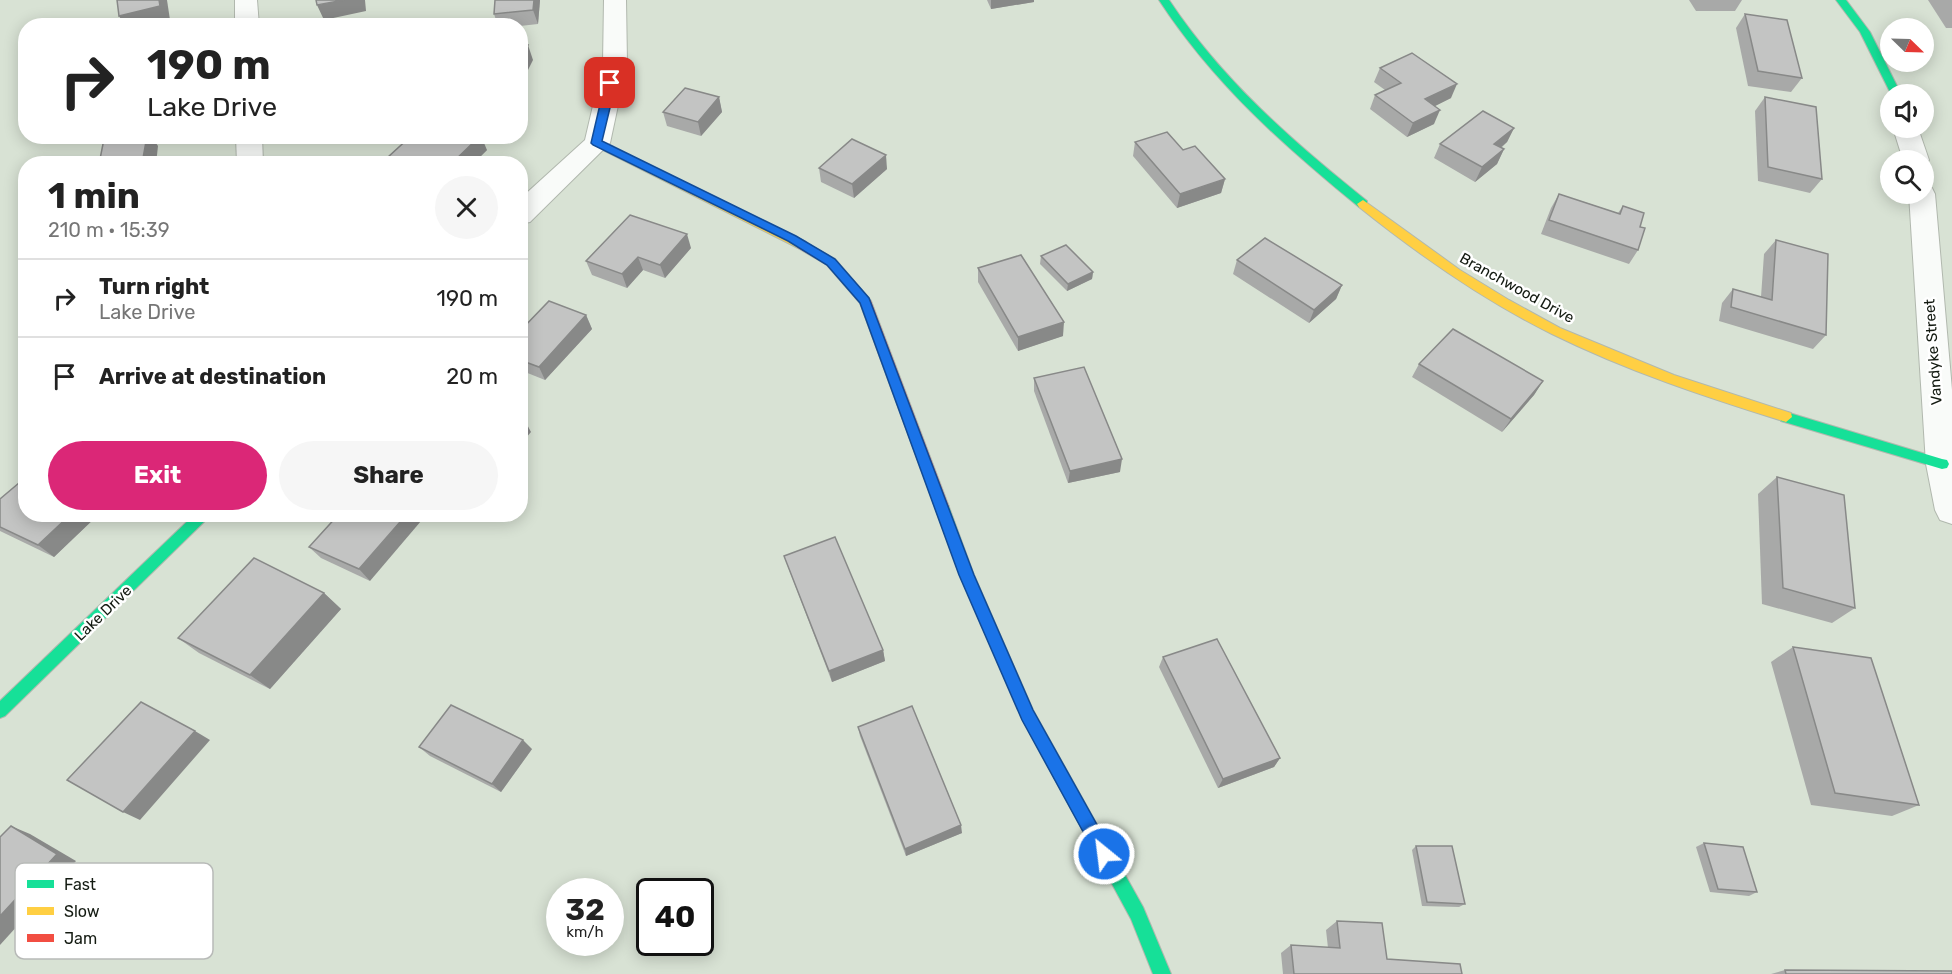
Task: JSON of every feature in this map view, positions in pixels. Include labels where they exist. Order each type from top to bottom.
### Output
[{"type":"street","points":[[246,0],[247,18]]},
{"type":"street","points":[[528,208],[597,143],[615,63],[615,0]]},
{"type":"street","name":"Branchwood Drive","points":[[1164,0],[1173,17],[1200,52],[1240,96],[1298,150],[1374,215],[1431,257],[1496,298],[1554,330],[1617,359],[1720,395],[1942,464]]},
{"type":"street","points":[[1841,0],[1865,32],[1891,84]]},
{"type":"street","points":[[597,143],[792,238],[831,262],[865,301],[967,575],[1028,715],[1137,913],[1162,974]]},
{"type":"street","name":"Vandyke Street","points":[[1923,204],[1942,464],[1952,510]]},
{"type":"street","name":"Lake Drive","points":[[0,711],[197,522]]},
{"type":"building","points":[[117,0],[159,0],[160,6],[119,16]]},
{"type":"building","points":[[316,0],[344,0],[317,5]]},
{"type":"building","points":[[495,0],[534,0],[533,10],[494,14]]},
{"type":"building","points":[[1745,14],[1787,20],[1802,78],[1758,71]]},
{"type":"building","points":[[1412,53],[1457,84],[1425,99],[1440,110],[1413,123],[1375,95],[1401,83],[1380,68]]},
{"type":"building","points":[[685,88],[719,97],[698,122],[663,112]]},
{"type":"building","points":[[1765,97],[1816,107],[1822,179],[1768,167]]},
{"type":"building","points":[[1483,111],[1514,128],[1494,144],[1504,149],[1482,167],[1440,144]]},
{"type":"building","points":[[1167,132],[1183,150],[1195,146],[1225,179],[1180,194],[1135,142]]},
{"type":"building","points":[[852,139],[886,155],[852,184],[819,168]]},
{"type":"building","points":[[103,144],[146,144],[143,156],[101,156]]},
{"type":"building","points":[[402,144],[472,144],[459,156],[389,156]]},
{"type":"building","points":[[1559,194],[1620,214],[1623,206],[1644,213],[1640,227],[1645,228],[1638,250],[1549,220]]},
{"type":"building","points":[[630,215],[687,234],[660,265],[638,257],[622,274],[586,261]]},
{"type":"building","points":[[1265,238],[1342,285],[1314,310],[1237,260]]},
{"type":"building","points":[[1776,240],[1828,254],[1826,335],[1731,307],[1733,289],[1772,300]]},
{"type":"building","points":[[1066,245],[1093,272],[1068,284],[1041,256]]},
{"type":"building","points":[[1021,255],[1064,322],[1018,337],[978,268]]},
{"type":"building","points":[[549,301],[586,315],[539,367],[528,363],[528,323]]},
{"type":"building","points":[[1453,329],[1543,381],[1511,419],[1419,364]]},
{"type":"building","points":[[1084,367],[1122,459],[1070,471],[1034,378]]},
{"type":"building","points":[[1777,477],[1844,495],[1855,608],[1783,588]]},
{"type":"building","points":[[18,484],[18,522],[62,522],[38,545],[0,527],[0,499]]},
{"type":"building","points":[[332,522],[400,522],[359,569],[309,547]]},
{"type":"building","points":[[835,537],[883,650],[829,671],[784,556]]},
{"type":"building","points":[[254,558],[324,593],[250,675],[178,638]]},
{"type":"building","points":[[1217,639],[1280,758],[1223,779],[1163,657]]},
{"type":"building","points":[[1793,647],[1871,658],[1919,805],[1835,793]]},
{"type":"building","points":[[141,702],[195,731],[123,812],[67,780]]},
{"type":"building","points":[[451,705],[523,740],[492,784],[419,747]]},
{"type":"building","points":[[912,706],[961,825],[905,849],[858,727]]},
{"type":"building","points":[[11,826],[57,854],[49,863],[15,863],[15,900],[0,916],[0,837]]},
{"type":"building","points":[[1704,843],[1743,847],[1757,892],[1718,889]]},
{"type":"building","points":[[1416,846],[1452,846],[1465,904],[1427,902]]},
{"type":"building","points":[[1337,921],[1382,923],[1387,959],[1460,964],[1462,974],[1294,974],[1291,945],[1340,948]]},
{"type":"building","points":[[1785,970],[1952,971],[1952,974],[1786,974]]},
{"type":"traffic: fast","points":[[1164,0],[1206,58],[1254,111],[1363,204]]},
{"type":"traffic: fast","points":[[1841,0],[1865,32],[1891,84]]},
{"type":"traffic: fast","points":[[1786,417],[1942,464]]},
{"type":"traffic: fast","points":[[942,507],[967,575],[1028,715],[1137,913],[1162,974]]},
{"type":"traffic: fast","points":[[0,711],[197,522]]},
{"type":"traffic: slow","points":[[597,143],[802,245]]},
{"type":"traffic: slow","points":[[1363,204],[1456,273],[1530,318],[1612,356],[1669,378],[1786,417]]},
{"type":"traffic: jam","points":[[802,245],[831,262],[865,301],[942,507]]},
{"type":"route","points":[[610,83],[597,143],[792,238],[831,262],[865,301],[967,575],[1028,715],[1104,854]]}]
